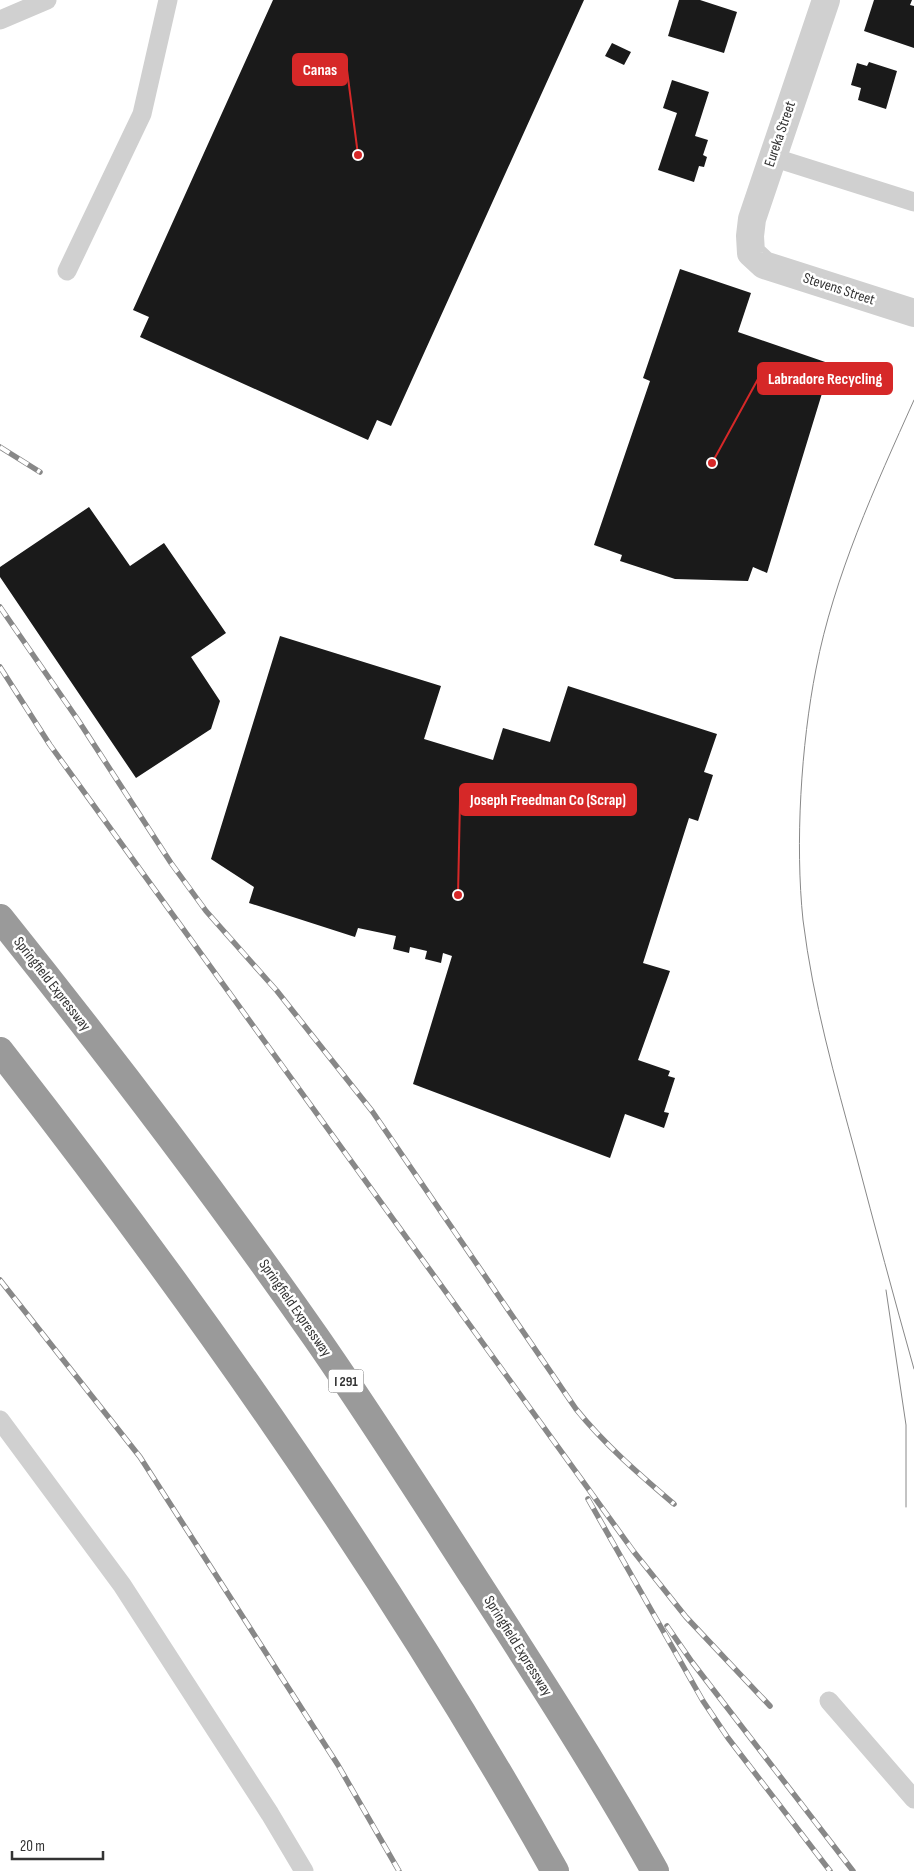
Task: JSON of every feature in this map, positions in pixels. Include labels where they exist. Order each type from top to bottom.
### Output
[{"type":"highway","name":"Springfield Expressway","points":[[0,918],[205,1183],[340,1372],[516,1643],[594,1767],[655,1871]]},
{"type":"highway","points":[[0,1051],[167,1273],[333,1512],[454,1701],[555,1871]]},
{"type":"street","name":"Eureka Street","points":[[764,265],[752,253],[750,236],[752,219],[826,0]]},
{"type":"street","name":"Stevens Street","points":[[764,265],[914,314]]},
{"type":"lane","points":[[0,20],[47,0]]},
{"type":"lane","points":[[67,271],[142,114],[168,0]]},
{"type":"lane","points":[[772,157],[914,202]]},
{"type":"lane","points":[[0,1420],[122,1585],[270,1814],[304,1871]]},
{"type":"lane","points":[[829,1701],[914,1798]]},
{"type":"building","points":[[273,0],[584,0],[391,426],[377,420],[368,440],[140,337],[149,317],[133,310]]},
{"type":"building","points":[[679,0],[700,0],[737,12],[724,53],[668,36]]},
{"type":"building","points":[[874,0],[912,0],[910,5],[914,6],[914,48],[864,31]]},
{"type":"building","points":[[612,43],[631,52],[624,65],[605,56]]},
{"type":"building","points":[[869,62],[897,71],[886,109],[858,100],[861,88],[851,85],[857,63],[867,66]]},
{"type":"building","points":[[672,80],[709,92],[695,136],[708,140],[703,155],[707,157],[704,167],[699,166],[694,182],[658,170],[677,113],[663,108]]},
{"type":"building","points":[[680,269],[751,293],[738,332],[831,364],[767,573],[753,567],[748,581],[675,579],[620,561],[622,555],[594,545],[650,381],[643,378]]},
{"type":"building","points":[[89,507],[130,566],[164,543],[226,633],[191,657],[220,701],[211,729],[136,778],[0,577],[0,567]]},
{"type":"building","points":[[280,636],[441,686],[424,739],[493,760],[503,728],[550,742],[568,686],[717,734],[704,772],[713,775],[698,821],[689,818],[643,963],[670,971],[638,1060],[670,1071],[668,1076],[675,1078],[664,1112],[669,1113],[664,1128],[625,1114],[610,1158],[413,1084],[452,956],[443,953],[441,963],[425,959],[427,951],[410,947],[409,953],[393,949],[396,936],[358,928],[355,937],[249,903],[254,887],[211,859]]},
{"type":"tram line","points":[[914,400],[857,532],[833,600],[811,698],[803,762],[800,827],[803,920],[807,950],[825,1039],[914,1369]]},
{"type":"tram line","points":[[886,1290],[906,1425],[906,1507]]},
{"type":"railway","points":[[0,447],[40,472]]},
{"type":"railway","points":[[0,607],[78,720],[171,863],[206,911],[277,991],[372,1111],[576,1409],[611,1447],[674,1504]]},
{"type":"railway","points":[[0,667],[50,745],[634,1552],[686,1617],[770,1706]]},
{"type":"railway","points":[[0,1280],[140,1457],[338,1765],[399,1871]]},
{"type":"railway","points":[[588,1499],[703,1701],[728,1738],[830,1871]]},
{"type":"railway","points":[[667,1626],[692,1662],[853,1871]]},
{"type":"place","name":"Canas","points":[[358,155]]},
{"type":"place","name":"Labradore Recycling","points":[[712,463]]},
{"type":"place","name":"Joseph Freedman Co (Scrap)","points":[[458,895]]}]
